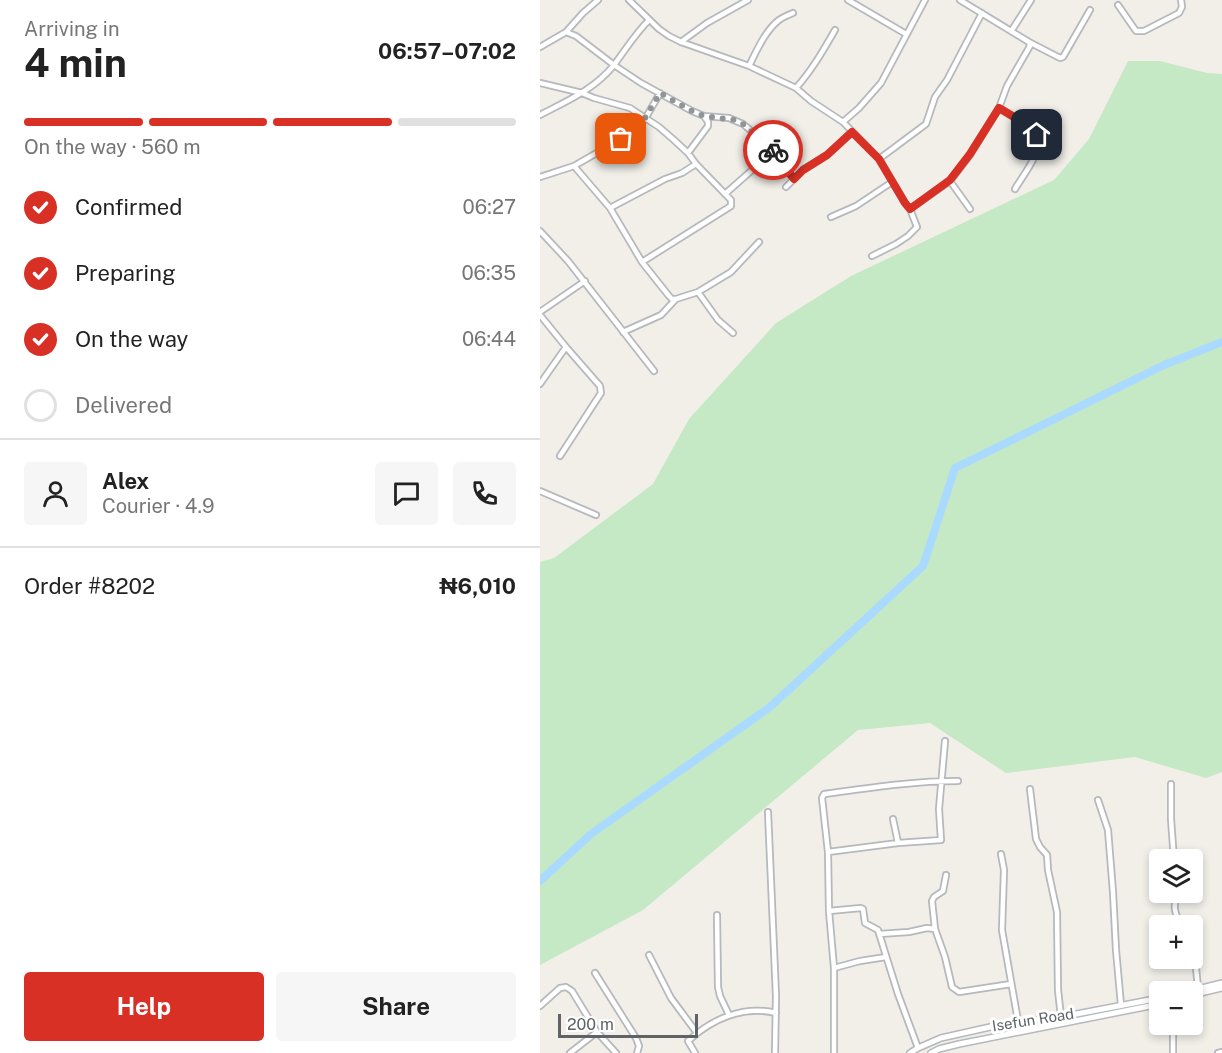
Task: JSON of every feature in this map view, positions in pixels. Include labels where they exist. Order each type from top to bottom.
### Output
[{"type":"street","points":[[540,47],[566,32],[598,0]]},
{"type":"street","points":[[681,42],[707,23],[748,0]]},
{"type":"street","points":[[848,0],[906,34]]},
{"type":"street","points":[[843,122],[881,83],[925,0]]},
{"type":"street","points":[[960,0],[1060,58],[1063,57],[1090,10]]},
{"type":"street","points":[[1012,30],[1030,0]]},
{"type":"street","points":[[1118,5],[1136,31],[1144,32],[1179,13],[1182,6],[1181,0]]},
{"type":"street","points":[[633,1],[649,20],[669,36],[749,66],[796,88],[843,122],[879,159],[910,209],[917,227],[897,244],[872,256]]},
{"type":"street","points":[[879,159],[926,124],[935,97],[947,80],[982,13]]},
{"type":"street","points":[[749,66],[758,47],[771,29],[780,19],[792,14]]},
{"type":"street","points":[[540,115],[582,93],[600,80],[614,65],[634,35],[649,20]]},
{"type":"street","points":[[796,88],[835,30]]},
{"type":"street","points":[[566,32],[576,36],[641,83],[692,111],[704,116],[729,118],[743,124],[775,151],[775,155],[794,179]]},
{"type":"street","points":[[910,209],[950,180],[970,154],[999,108],[1030,45],[1029,42]]},
{"type":"street","points":[[540,83],[630,108],[659,127],[688,153],[731,200],[731,206],[642,262]]},
{"type":"street","points":[[540,177],[574,166],[621,139],[645,118],[660,93]]},
{"type":"street","points":[[999,108],[1032,129],[1039,141],[1038,149],[1015,189]]},
{"type":"street","points":[[688,153],[708,126],[704,116]]},
{"type":"street","points":[[786,186],[803,170],[827,155],[852,132]]},
{"type":"street","points":[[766,165],[775,155]]},
{"type":"street","points":[[610,208],[696,164]]},
{"type":"street","points":[[574,166],[610,208],[642,262],[669,296],[676,299]]},
{"type":"street","points":[[725,194],[751,171]]},
{"type":"street","points":[[950,180],[970,208]]},
{"type":"street","points":[[831,217],[856,206],[892,182]]},
{"type":"street","points":[[540,231],[585,281],[654,371]]},
{"type":"street","points":[[540,241],[546,237]]},
{"type":"street","points":[[623,332],[661,315],[676,299],[698,292],[731,272],[759,242]]},
{"type":"street","points":[[560,456],[601,393],[600,386],[540,313],[585,281]]},
{"type":"street","points":[[698,292],[718,320],[733,333]]},
{"type":"street","points":[[540,384],[566,347]]},
{"type":"street","points":[[540,491],[596,515]]},
{"type":"street","points":[[828,852],[941,840],[939,809],[945,741]]},
{"type":"street","points":[[834,1053],[834,968],[829,911],[828,852],[822,798],[824,794],[958,781]]},
{"type":"street","points":[[1171,784],[1173,849]]},
{"type":"street","points":[[1030,789],[1036,839],[1047,855],[1057,912],[1060,1017]]},
{"type":"street","points":[[1098,800],[1108,830],[1122,1005]]},
{"type":"street","points":[[768,812],[775,950],[775,1053]]},
{"type":"street","points":[[893,819],[898,843]]},
{"type":"street","points":[[1001,854],[1004,870],[1002,930],[1018,1021]]},
{"type":"street","points":[[946,875],[943,891],[932,901],[935,929],[952,987],[957,991],[1011,984]]},
{"type":"street","points":[[829,911],[861,908],[865,923],[878,930],[918,1048]]},
{"type":"street","points":[[717,915],[718,987],[729,1015]]},
{"type":"street","points":[[879,933],[935,929]]},
{"type":"street","points":[[649,955],[671,998],[697,1033]]},
{"type":"street","points":[[834,968],[886,957]]},
{"type":"street","points":[[595,974],[636,1038],[639,1046],[637,1053]]},
{"type":"street","points":[[1203,987],[1222,983]]},
{"type":"street","points":[[540,1006],[560,988],[566,987],[572,991],[597,1032],[616,1053]]},
{"type":"street","points":[[1203,992],[1222,988]]},
{"type":"street","name":"Isefun Road","points":[[910,1053],[941,1038],[1018,1021],[1060,1017],[1149,1000]]},
{"type":"street","name":"Isefun Road","points":[[931,1053],[948,1046],[1149,1006]]},
{"type":"street","points":[[695,1053],[688,1041],[697,1033],[729,1015],[751,1010],[776,1013]]},
{"type":"street","points":[[570,1053],[597,1032]]},
{"type":"street","points":[[1173,1035],[1173,1053]]},
{"type":"green space","points":[[1128,61],[1160,61],[1207,73],[1222,74],[1222,772],[1206,778],[1135,757],[1006,773],[930,723],[858,730],[643,910],[540,965],[540,562],[554,558],[653,484],[689,419],[776,323],[851,276],[1054,180],[1089,139]]},
{"type":"waterway","points":[[540,881],[591,834],[770,707],[923,566],[955,468],[1164,365],[1222,342]]},
{"type":"way so far","points":[[621,139],[645,118],[660,93],[704,116],[729,118],[743,124],[773,150]]},
{"type":"route","points":[[773,150],[794,179],[803,170],[827,155],[852,132],[879,159],[910,209],[950,180],[970,154],[999,108],[1027,125],[1037,135]]}]
